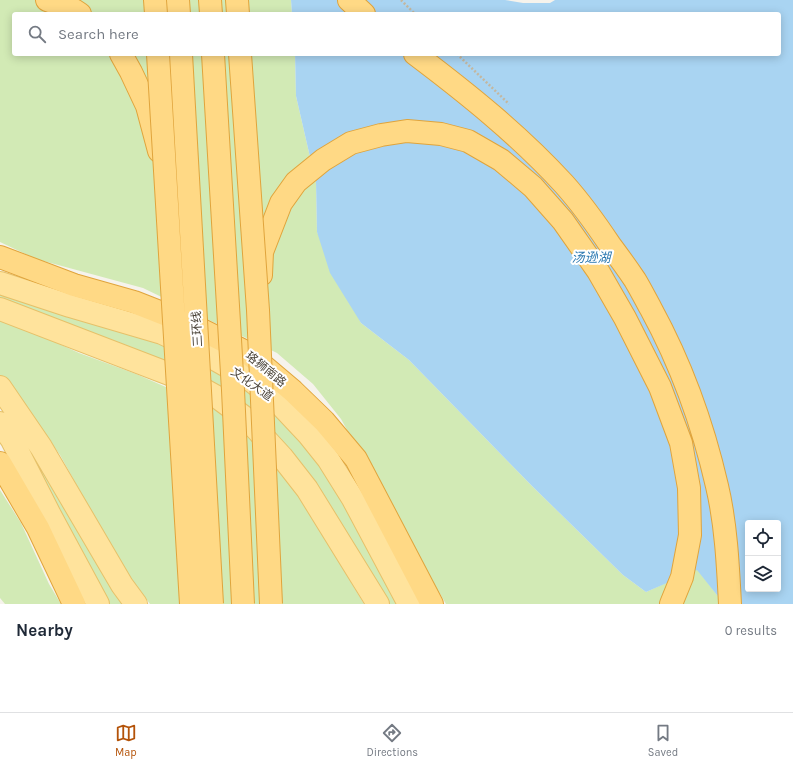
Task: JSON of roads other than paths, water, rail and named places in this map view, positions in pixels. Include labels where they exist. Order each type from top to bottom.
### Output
[{"type":"highway","points":[[47,0],[77,12]]},
{"type":"highway","points":[[155,0],[156,12]]},
{"type":"highway","points":[[178,0],[179,12]]},
{"type":"highway","points":[[210,0],[211,12]]},
{"type":"highway","points":[[237,0],[238,12]]},
{"type":"highway","points":[[349,0],[362,12]]},
{"type":"highway","points":[[122,56],[147,106],[165,176]]},
{"type":"highway","points":[[158,56],[190,604]]},
{"type":"highway","name":"三环线","points":[[181,56],[212,604]]},
{"type":"highway","points":[[213,56],[244,604]]},
{"type":"highway","points":[[240,56],[258,310],[271,604]]},
{"type":"highway","points":[[418,56],[488,111],[565,185],[636,281],[682,374],[707,450],[717,487],[724,528],[730,604]]},
{"type":"highway","points":[[258,310],[262,252],[281,203],[296,182],[323,160],[351,143],[381,135],[407,131],[441,134],[468,141],[501,160],[533,187],[563,221],[598,271],[625,318],[662,394],[681,443],[688,488],[690,535],[682,577],[671,604]]},
{"type":"highway","name":"珞狮南路","points":[[0,257],[74,285],[134,302],[190,324],[248,353],[293,391],[324,421],[356,459],[432,604]]},
{"type":"highway","points":[[3,470],[38,528],[74,604]]},
{"type":"main road","name":"文化大道","points":[[0,283],[70,306],[162,333],[204,353],[248,378],[272,397],[308,434],[328,459],[353,500],[409,604]]},
{"type":"main road","points":[[0,309],[190,382],[217,397],[248,420],[282,457],[307,489],[378,604]]},
{"type":"main road","points":[[0,387],[41,446],[122,586],[136,604]]},
{"type":"main road","points":[[0,423],[12,440],[98,604]]},
{"type":"water","name":"汤逊湖","points":[[291,0],[505,0],[523,3],[550,3],[555,0],[793,0],[793,604],[724,604],[697,570],[646,592],[623,575],[532,486],[409,360],[361,323],[330,273],[317,232],[316,183],[296,96],[295,56],[781,56],[781,12],[292,12]]}]
